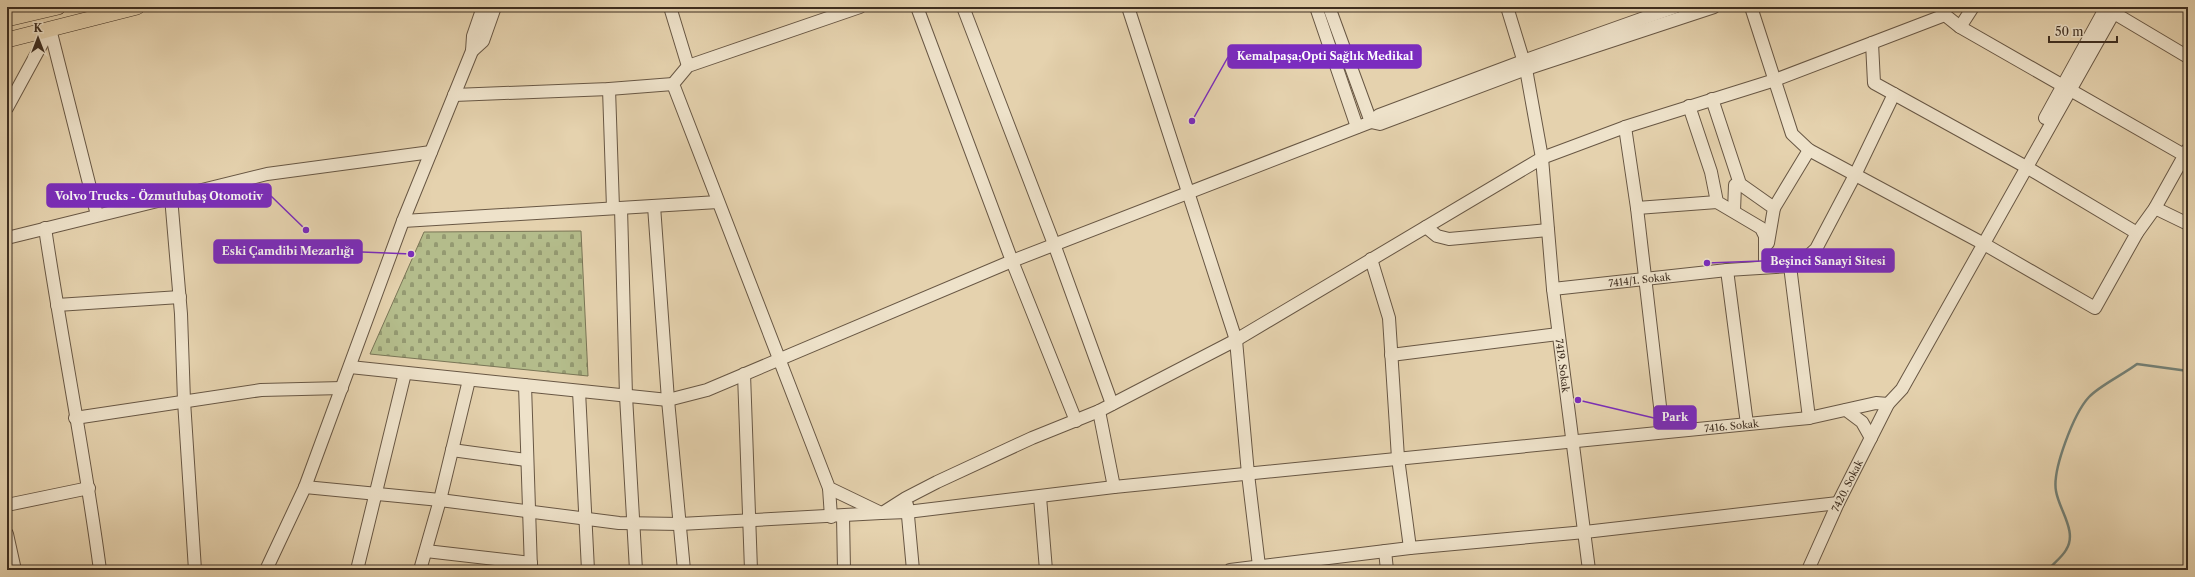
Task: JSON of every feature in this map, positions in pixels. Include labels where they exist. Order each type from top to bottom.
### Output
[{"type":"main road","points":[[7,19],[58,7]]},
{"type":"main road","points":[[7,40],[137,7]]},
{"type":"street","points":[[266,570],[305,487],[403,221],[472,50],[473,36],[484,7]]},
{"type":"street","points":[[472,50],[483,41],[495,7]]},
{"type":"street","points":[[670,7],[688,66]]},
{"type":"street","points":[[454,95],[609,89],[673,84],[688,66],[860,7]]},
{"type":"street","points":[[917,7],[1012,261],[1076,421]]},
{"type":"street","points":[[963,7],[1054,244],[1112,404]]},
{"type":"street","points":[[1128,7],[1236,340],[1248,474],[1259,566]]},
{"type":"street","points":[[1316,7],[1357,127]]},
{"type":"street","points":[[1329,7],[1371,122]]},
{"type":"street","name":"7419. Sokak","points":[[1507,7],[1524,65],[1542,158],[1558,334],[1589,570]]},
{"type":"street","points":[[350,367],[668,400],[707,390],[1012,261],[1371,122],[1379,115],[1524,65],[1675,7]]},
{"type":"street","points":[[1524,65],[1714,7]]},
{"type":"street","points":[[829,488],[882,513],[906,498],[1032,438],[1099,411],[1236,340],[1542,158],[1625,127],[1775,80],[1872,43],[1944,11],[1960,27],[2066,88],[2186,152],[2155,208],[2137,234],[2096,308],[1981,243],[1809,150],[1792,134],[1775,80],[1750,7]]},
{"type":"street","points":[[1960,27],[1973,7]]},
{"type":"street","points":[[2112,9],[2188,57]]},
{"type":"street","name":"7420. Sokak","points":[[1806,570],[1838,503],[1889,404],[1902,389],[2066,88],[2112,9]]},
{"type":"street","points":[[7,108],[50,28]]},
{"type":"street","points":[[50,28],[97,215]]},
{"type":"street","points":[[1872,43],[1874,83],[2024,166],[2137,234]]},
{"type":"street","points":[[673,84],[778,360],[829,488],[830,517]]},
{"type":"street","points":[[609,89],[617,208],[632,523],[636,570]]},
{"type":"street","points":[[1809,418],[1790,266],[1806,258],[1816,249],[1855,176],[1894,94]]},
{"type":"street","points":[[1712,99],[1738,184],[1734,211]]},
{"type":"street","points":[[1689,106],[1715,187],[1717,202]]},
{"type":"street","points":[[1625,127],[1637,208],[1644,279],[1663,432]]},
{"type":"street","points":[[1765,267],[1774,208],[1809,150]]},
{"type":"street","points":[[7,238],[266,174],[431,152]]},
{"type":"street","points":[[1715,187],[1738,184],[1774,208]]},
{"type":"street","points":[[171,197],[180,298],[184,401],[195,570]]},
{"type":"street","points":[[403,221],[718,202]]},
{"type":"street","points":[[1637,208],[1717,202],[1761,228],[1765,236],[1765,267]]},
{"type":"street","points":[[654,206],[668,400],[684,570]]},
{"type":"street","points":[[2155,208],[2188,224]]},
{"type":"street","points":[[1426,227],[1437,236],[1449,240],[1548,230]]},
{"type":"street","points":[[45,228],[75,418],[89,488],[100,570]]},
{"type":"street","points":[[1371,259],[1389,318],[1398,458],[1410,548]]},
{"type":"street","name":"7414/1. Sokak","points":[[1553,289],[1727,270],[1790,266]]},
{"type":"street","points":[[1727,270],[1747,424]]},
{"type":"street","points":[[57,305],[180,298]]},
{"type":"street","points":[[1391,355],[1558,334]]},
{"type":"street","points":[[357,570],[405,373]]},
{"type":"street","points":[[744,374],[751,570]]},
{"type":"street","points":[[420,570],[440,500],[469,380]]},
{"type":"street","points":[[426,551],[531,566],[526,460],[525,385]]},
{"type":"street","points":[[75,418],[261,390],[342,388]]},
{"type":"street","points":[[579,391],[588,570]]},
{"type":"street","name":"7416. Sokak","points":[[305,487],[440,500],[585,520],[632,523],[680,524],[830,517],[907,512],[1114,487],[1809,418],[1876,404],[1889,404]]},
{"type":"street","points":[[1846,410],[1862,422],[1871,438]]},
{"type":"street","points":[[1099,411],[1114,487]]},
{"type":"street","points":[[452,450],[526,460]]},
{"type":"street","points":[[7,505],[89,488]]},
{"type":"street","points":[[1040,497],[1046,570]]},
{"type":"street","points":[[906,498],[913,570]]},
{"type":"street","points":[[1230,570],[1410,548],[1585,532],[1838,503]]},
{"type":"street","points":[[843,516],[844,570]]},
{"type":"street","points":[[7,534],[15,570]]},
{"type":"street","points":[[1385,551],[1388,570]]},
{"type":"green space","points":[[581,231],[588,376],[370,354],[424,232]]},
{"type":"waterway","points":[[2048,570],[2064,553],[2069,543],[2069,528],[2056,491],[2057,470],[2065,442],[2083,405],[2093,393],[2137,364],[2188,371]]},
{"type":"place","name":"Kemalpaşa;Opti Sağlık Medikal","points":[[1192,121]]},
{"type":"place","name":"Volvo Trucks - Özmutlubaş Otomotiv","points":[[306,230]]},
{"type":"place","name":"Eski Çamdibi Mezarlığı","points":[[411,254]]},
{"type":"place","name":"Beşinci Sanayi Sitesi","points":[[1707,263]]},
{"type":"place","name":"Park","points":[[1578,400]]}]
